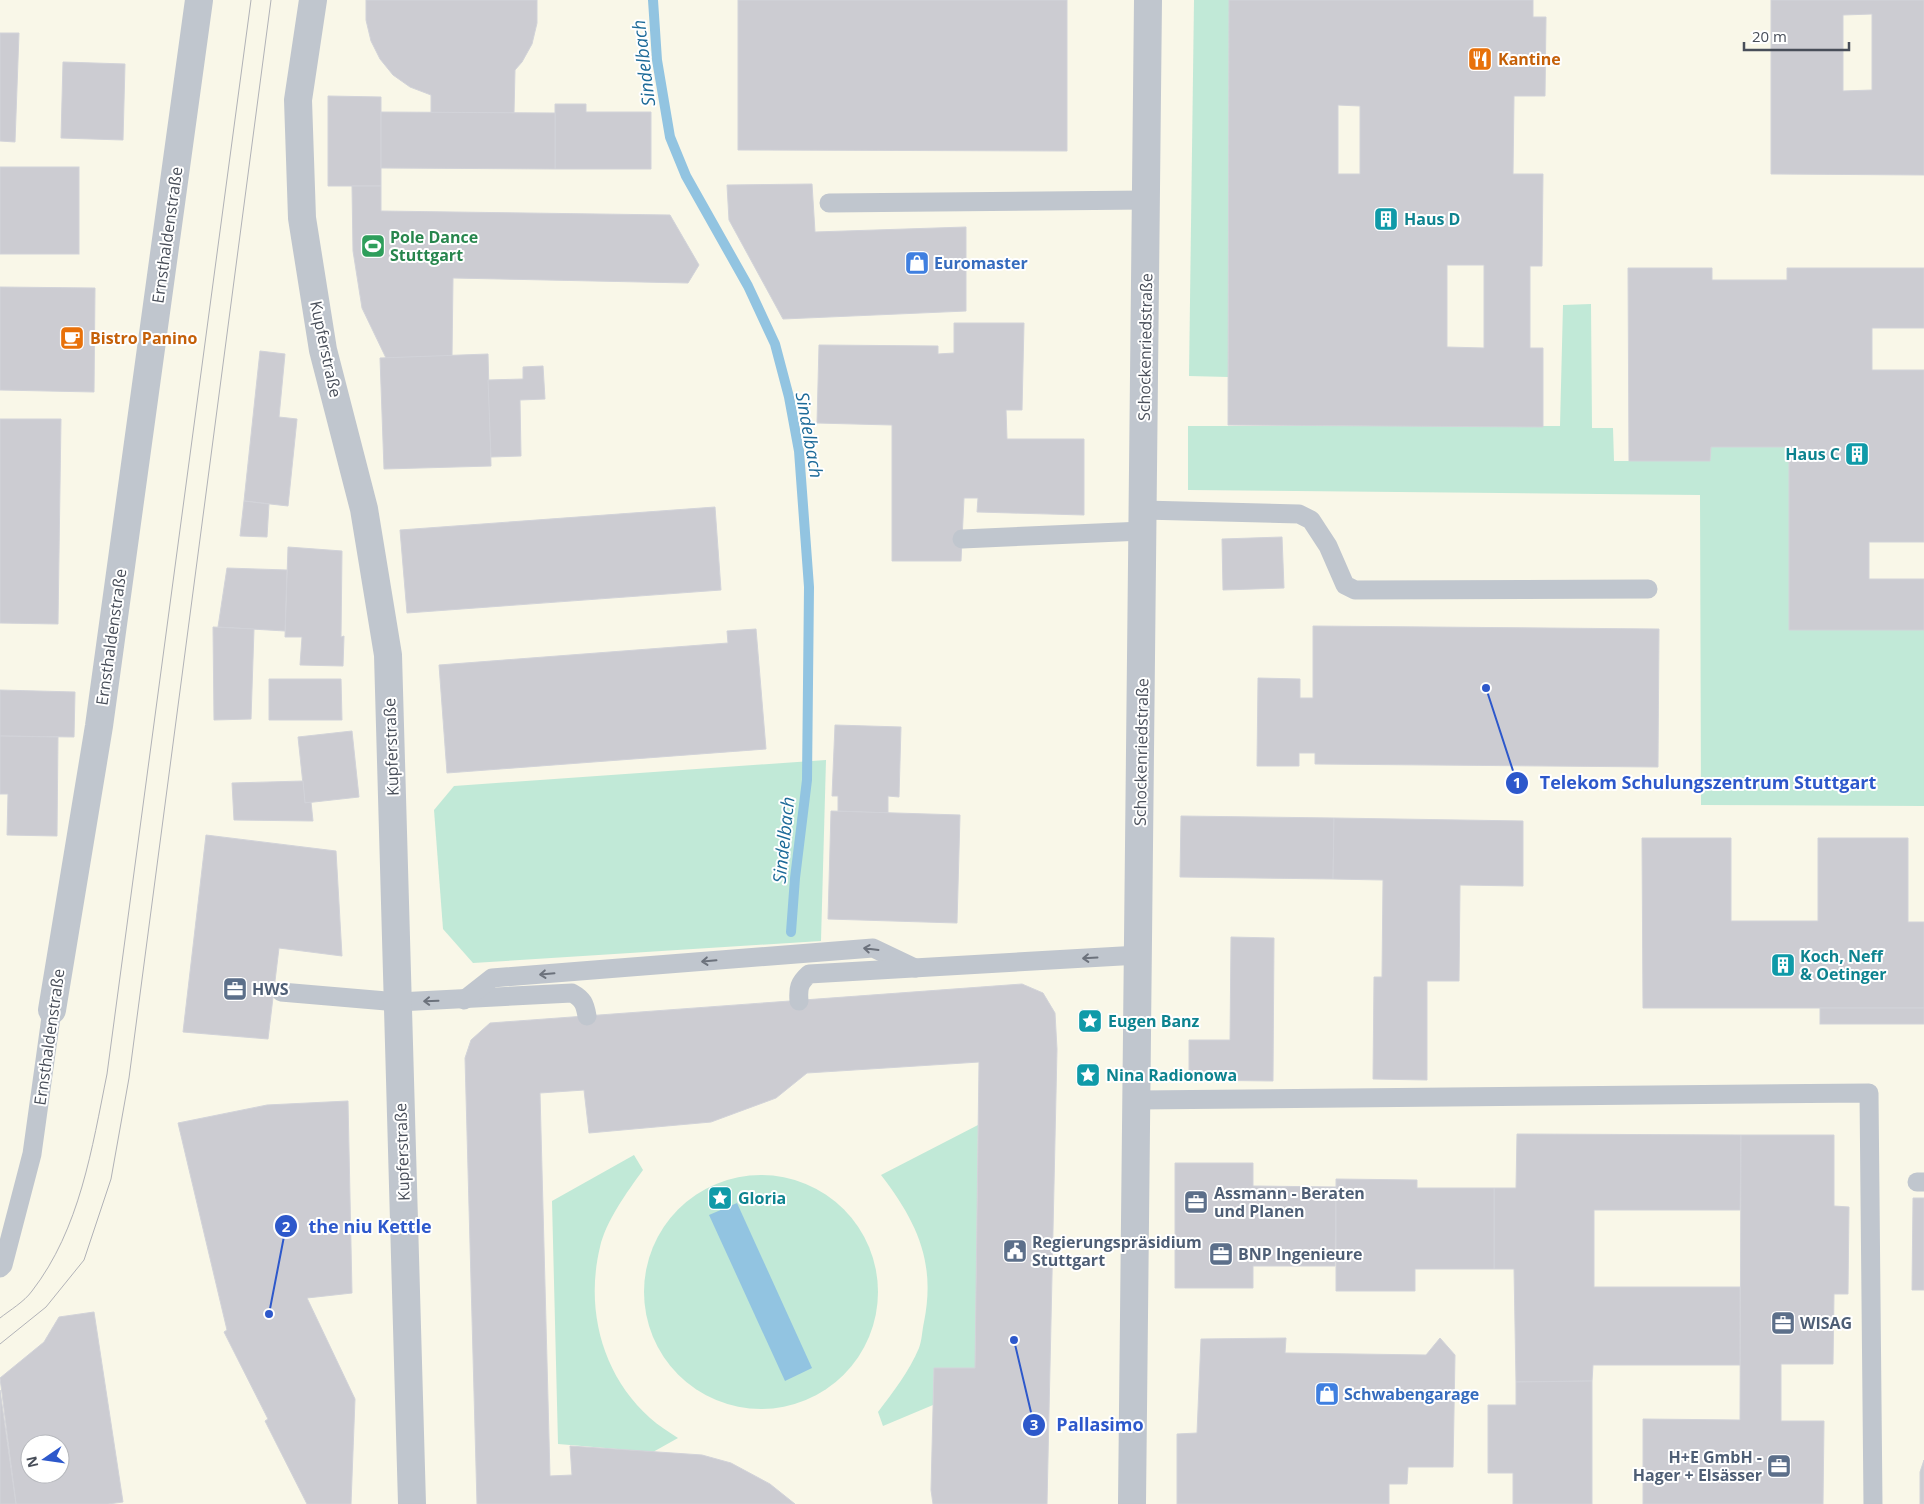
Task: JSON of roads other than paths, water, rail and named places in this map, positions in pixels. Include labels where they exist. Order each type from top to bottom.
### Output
[{"type":"street","name":"Ernsthaldenstraße","points":[[52,1010],[99,726],[199,0]]},
{"type":"street","name":"Kupferstraße","points":[[313,0],[298,100],[302,218],[323,350],[364,509],[388,655],[412,1504]]},
{"type":"street","name":"Schockenriedstraße","points":[[1132,1504],[1138,1100],[1148,0]]},
{"type":"lane","points":[[829,203],[1146,200]]},
{"type":"lane","points":[[962,540],[1143,520],[1299,514],[1311,520],[1328,546],[1344,585],[1355,590],[1648,589]]},
{"type":"lane","points":[[464,1000],[492,978],[873,948],[915,968]]},
{"type":"lane","points":[[799,1001],[798,989],[801,981],[809,974],[1139,955]]},
{"type":"lane","points":[[281,992],[398,1002],[572,993],[581,998],[586,1006],[587,1016]]},
{"type":"lane","name":"Ernsthaldenstraße","points":[[0,1268],[3,1265],[32,1154],[52,1010]]},
{"type":"lane","points":[[1138,1100],[1869,1093],[1873,1504]]},
{"type":"water","points":[[737,1203],[812,1368],[785,1381],[709,1215]]},
{"type":"waterway","name":"Sindelbach","points":[[653,0],[657,60],[670,137],[686,176],[748,286],[775,344],[789,397],[799,451],[809,587],[807,780],[795,878],[791,932]]},
{"type":"tram line","points":[[0,1318],[29,1295],[48,1267],[62,1241],[82,1187],[107,1074],[251,0]]},
{"type":"tram line","points":[[0,1344],[46,1307],[84,1260],[111,1179],[129,1078],[271,0]]},
{"type":"place","name":"Kantine","points":[[1480,59]]},
{"type":"place","name":"Haus D","points":[[1386,219]]},
{"type":"place","name":"Pole Dance Stuttgart","points":[[373,246]]},
{"type":"place","name":"Euromaster","points":[[917,263]]},
{"type":"place","name":"Bistro Panino","points":[[72,338]]},
{"type":"place","name":"Haus C","points":[[1857,454]]},
{"type":"place","name":"Telekom Schulungszentrum Stuttgart","points":[[1486,688]]},
{"type":"place","name":"Koch, Neff & Oetinger","points":[[1783,965]]},
{"type":"place","name":"HWS","points":[[235,989]]},
{"type":"place","name":"Eugen Banz","points":[[1090,1021]]},
{"type":"place","name":"Nina Radionowa","points":[[1088,1075]]},
{"type":"place","name":"Gloria","points":[[720,1198]]},
{"type":"place","name":"Assmann - Beraten und Planen","points":[[1196,1202]]},
{"type":"place","name":"Regierungspräsidium Stuttgart","points":[[1015,1251]]},
{"type":"place","name":"BNP Ingenieure","points":[[1221,1254]]},
{"type":"place","name":"the niu Kettle","points":[[269,1314]]},
{"type":"place","name":"WISAG","points":[[1783,1323]]},
{"type":"place","name":"Pallasimo","points":[[1014,1340]]},
{"type":"place","name":"Schwabengarage","points":[[1327,1394]]},
{"type":"place","name":"H+E GmbH - Hager + Elsässer","points":[[1779,1466]]}]
